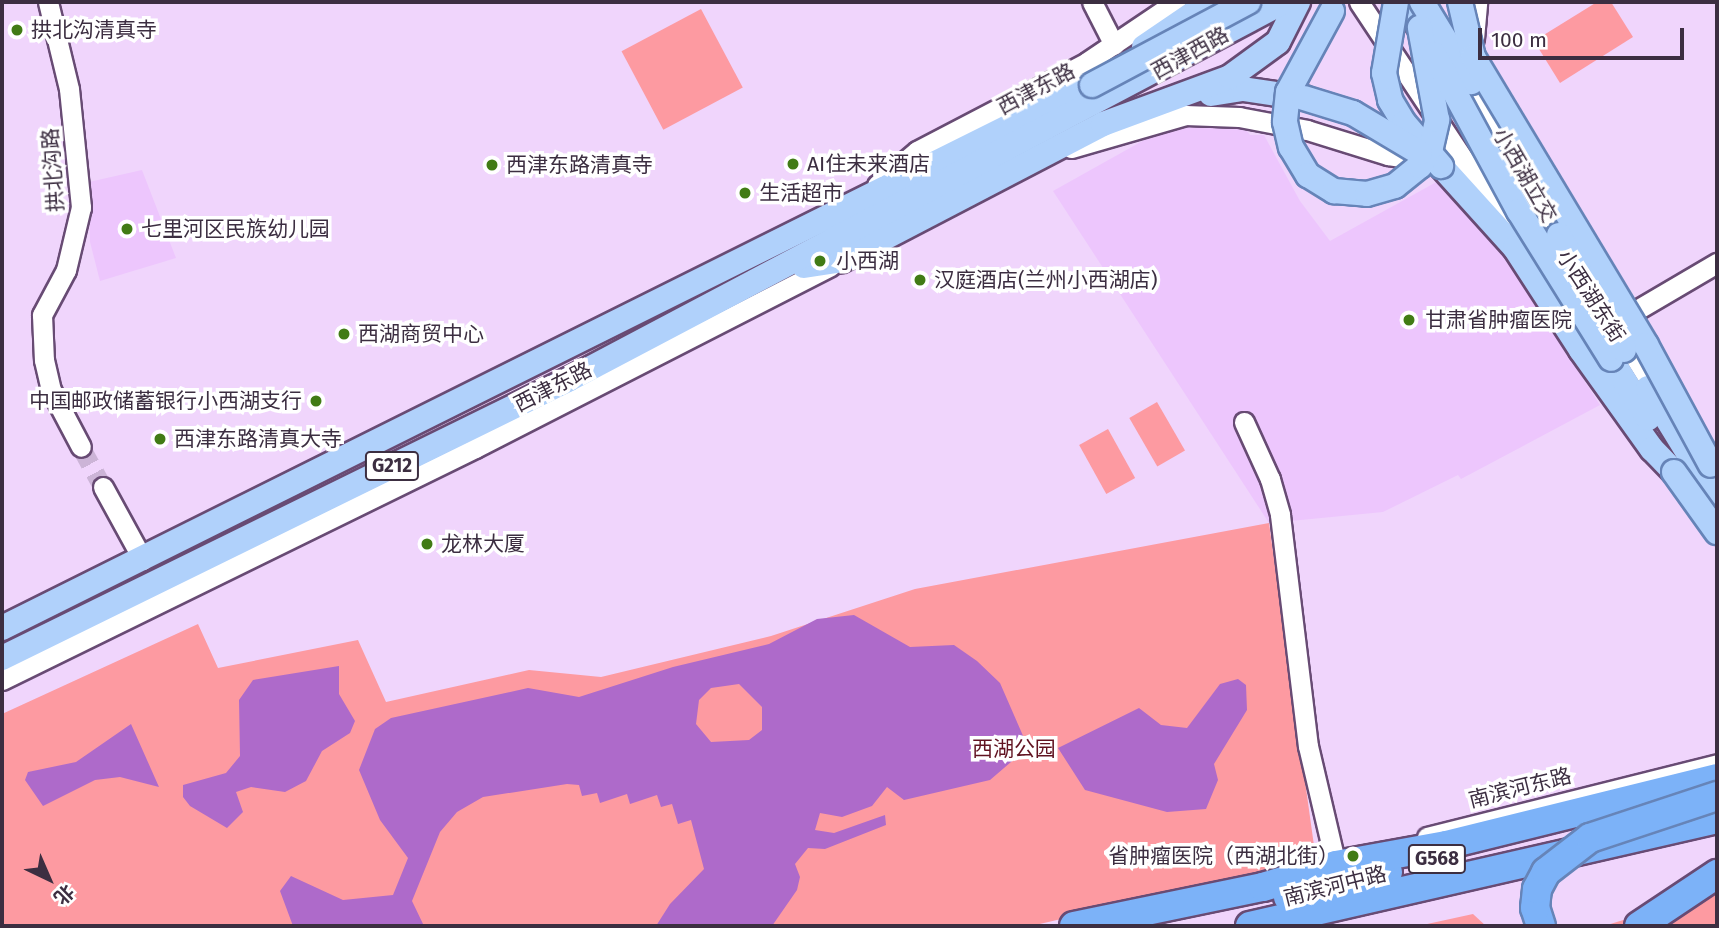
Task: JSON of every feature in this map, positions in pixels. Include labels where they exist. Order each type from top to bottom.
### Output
[{"type":"highway","points":[[1074,926],[1262,887],[1336,865],[1510,828],[1717,778]]},
{"type":"highway","points":[[1541,926],[1535,908],[1541,881],[1590,838],[1717,794]]},
{"type":"highway","name":"南滨河中路","points":[[1156,926],[1717,794]]},
{"type":"highway","name":"南滨河中路","points":[[1250,926],[1717,819]]},
{"type":"highway","points":[[1333,926],[1717,838]]},
{"type":"highway","points":[[1639,926],[1717,874]]},
{"type":"main road","points":[[980,141],[1124,49],[1210,2]]},
{"type":"main road","points":[[1094,95],[1248,2]]},
{"type":"main road","name":"西津西路","points":[[1094,95],[1283,2]]},
{"type":"main road","points":[[780,271],[842,260],[1056,151],[1102,124],[1230,78],[1254,63],[1278,42],[1298,2]]},
{"type":"main road","points":[[1340,2],[1302,61],[1288,92],[1284,122],[1291,148],[1308,175],[1334,191],[1367,194],[1395,186],[1420,166],[1431,147],[1437,120],[1429,35]]},
{"type":"main road","points":[[1396,2],[1384,73],[1390,100],[1404,123],[1515,247],[1581,351],[1717,532]]},
{"type":"main road","points":[[1403,2],[1429,35],[1520,211],[1717,532]]},
{"type":"main road","name":"小西湖立交","points":[[1421,2],[1624,350],[1717,500]]},
{"type":"main road","points":[[1460,2],[1473,57],[1646,345],[1715,474]]},
{"type":"main road","points":[[1172,99],[1243,89],[1304,98],[1353,113],[1441,166]]},
{"type":"main road","name":"西津东路","points":[[2,628],[980,141],[1094,95]]},
{"type":"main road","name":"西津东路","points":[[2,658],[568,380],[780,271],[1094,95]]},
{"type":"street","name":"拱北沟路","points":[[48,2],[69,89],[81,207],[66,270],[41,315],[44,360],[51,390],[81,447]]},
{"type":"street","points":[[1092,2],[1124,49]]},
{"type":"street","name":"西津东路","points":[[855,203],[917,151],[1124,49],[1176,2]]},
{"type":"street","points":[[1359,2],[1474,176],[1506,154]]},
{"type":"street","points":[[1421,2],[1429,35]]},
{"type":"street","name":"小西湖东街","points":[[1434,2],[1429,35],[1717,489]]},
{"type":"street","points":[[1409,159],[1436,150],[1457,132],[1469,95],[1477,2]]},
{"type":"street","name":"小西湖东街","points":[[1056,151],[1185,115],[1238,117],[1333,137],[1409,159],[1447,164],[1474,176],[1510,212],[1717,532]]},
{"type":"street","name":"西津东路","points":[[2,680],[475,448],[842,260]]},
{"type":"street","points":[[1614,323],[1717,263]]},
{"type":"street","points":[[1244,422],[1270,479],[1280,515],[1304,721],[1336,865]]},
{"type":"street","points":[[103,487],[143,559]]},
{"type":"street","name":"南滨河东路","points":[[1336,865],[1461,826],[1717,764]]},
{"type":"shaded area","points":[[1171,125],[1245,128],[1250,135],[1264,135],[1300,201],[1330,241],[1440,180],[1493,238],[1600,405],[1461,479],[1458,475],[1383,512],[1269,523],[1053,191]]},
{"type":"shaded area","name":"七里河区民族幼儿园","points":[[142,170],[176,258],[100,281],[90,242],[89,182]]},
{"type":"shaded area","points":[[854,615],[910,647],[954,645],[977,661],[1000,683],[1024,738],[1018,756],[990,780],[904,800],[887,787],[872,806],[842,817],[820,813],[815,830],[834,833],[885,815],[886,825],[825,849],[808,848],[795,864],[800,877],[797,890],[772,926],[656,926],[670,904],[704,869],[691,820],[678,824],[672,804],[661,807],[657,795],[630,804],[627,794],[600,803],[597,793],[582,796],[579,785],[567,784],[483,797],[457,812],[440,832],[412,901],[424,926],[293,926],[280,891],[291,876],[343,900],[393,895],[408,858],[380,820],[359,770],[375,729],[391,718],[528,688],[579,697],[673,667],[769,644],[817,619]],"holes":[[[739,684],[762,707],[762,730],[749,740],[711,742],[696,724],[699,700],[711,688]]]},
{"type":"shaded area","points":[[339,666],[339,694],[355,721],[350,733],[322,751],[306,781],[285,792],[251,787],[236,792],[243,812],[227,828],[190,806],[183,797],[183,785],[226,773],[240,756],[239,700],[253,680]]},
{"type":"shaded area","points":[[1238,679],[1246,685],[1247,710],[1214,764],[1218,780],[1206,809],[1167,812],[1085,790],[1058,748],[1139,708],[1161,725],[1187,728],[1220,684]]},
{"type":"shaded area","points":[[131,724],[159,787],[120,777],[95,780],[43,806],[25,780],[28,772],[76,762]]},
{"type":"green space","points":[[1597,2],[1611,2],[1633,37],[1560,83],[1534,41]]},
{"type":"green space","points":[[701,9],[743,88],[663,130],[622,51]]},
{"type":"green space","points":[[1157,402],[1185,450],[1157,466],[1129,418]]},
{"type":"green space","points":[[1108,429],[1135,478],[1106,494],[1079,445]]},
{"type":"green space","name":"西湖公园","points":[[1269,523],[1316,860],[1031,926],[2,926],[2,714],[198,624],[218,668],[358,640],[386,702],[529,670],[601,677],[771,636],[915,589]]},
{"type":"green space","points":[[1716,891],[1717,926],[1604,926]]},
{"type":"green space","points":[[1473,914],[1486,926],[1418,926]]},
{"type":"tunnel","points":[[81,447],[103,487]]},
{"type":"place","name":"拱北沟清真寺","points":[[17,30]]},
{"type":"place","name":"AI住未来酒店","points":[[793,164]]},
{"type":"place","name":"西津东路清真寺","points":[[492,165]]},
{"type":"place","name":"生活超市","points":[[745,193]]},
{"type":"place","name":"七里河区民族幼儿园","points":[[127,229]]},
{"type":"place","name":"小西湖","points":[[820,261]]},
{"type":"place","name":"汉庭酒店(兰州小西湖店)","points":[[920,280]]},
{"type":"place","name":"甘肃省肿瘤医院","points":[[1409,320]]},
{"type":"place","name":"西湖商贸中心","points":[[344,334]]},
{"type":"place","name":"中国邮政储蓄银行小西湖支行","points":[[316,401]]},
{"type":"place","name":"西津东路清真大寺","points":[[160,439]]},
{"type":"place","name":"龙林大厦","points":[[427,544]]},
{"type":"place","name":"省肿瘤医院（西湖北街）","points":[[1353,856]]}]
